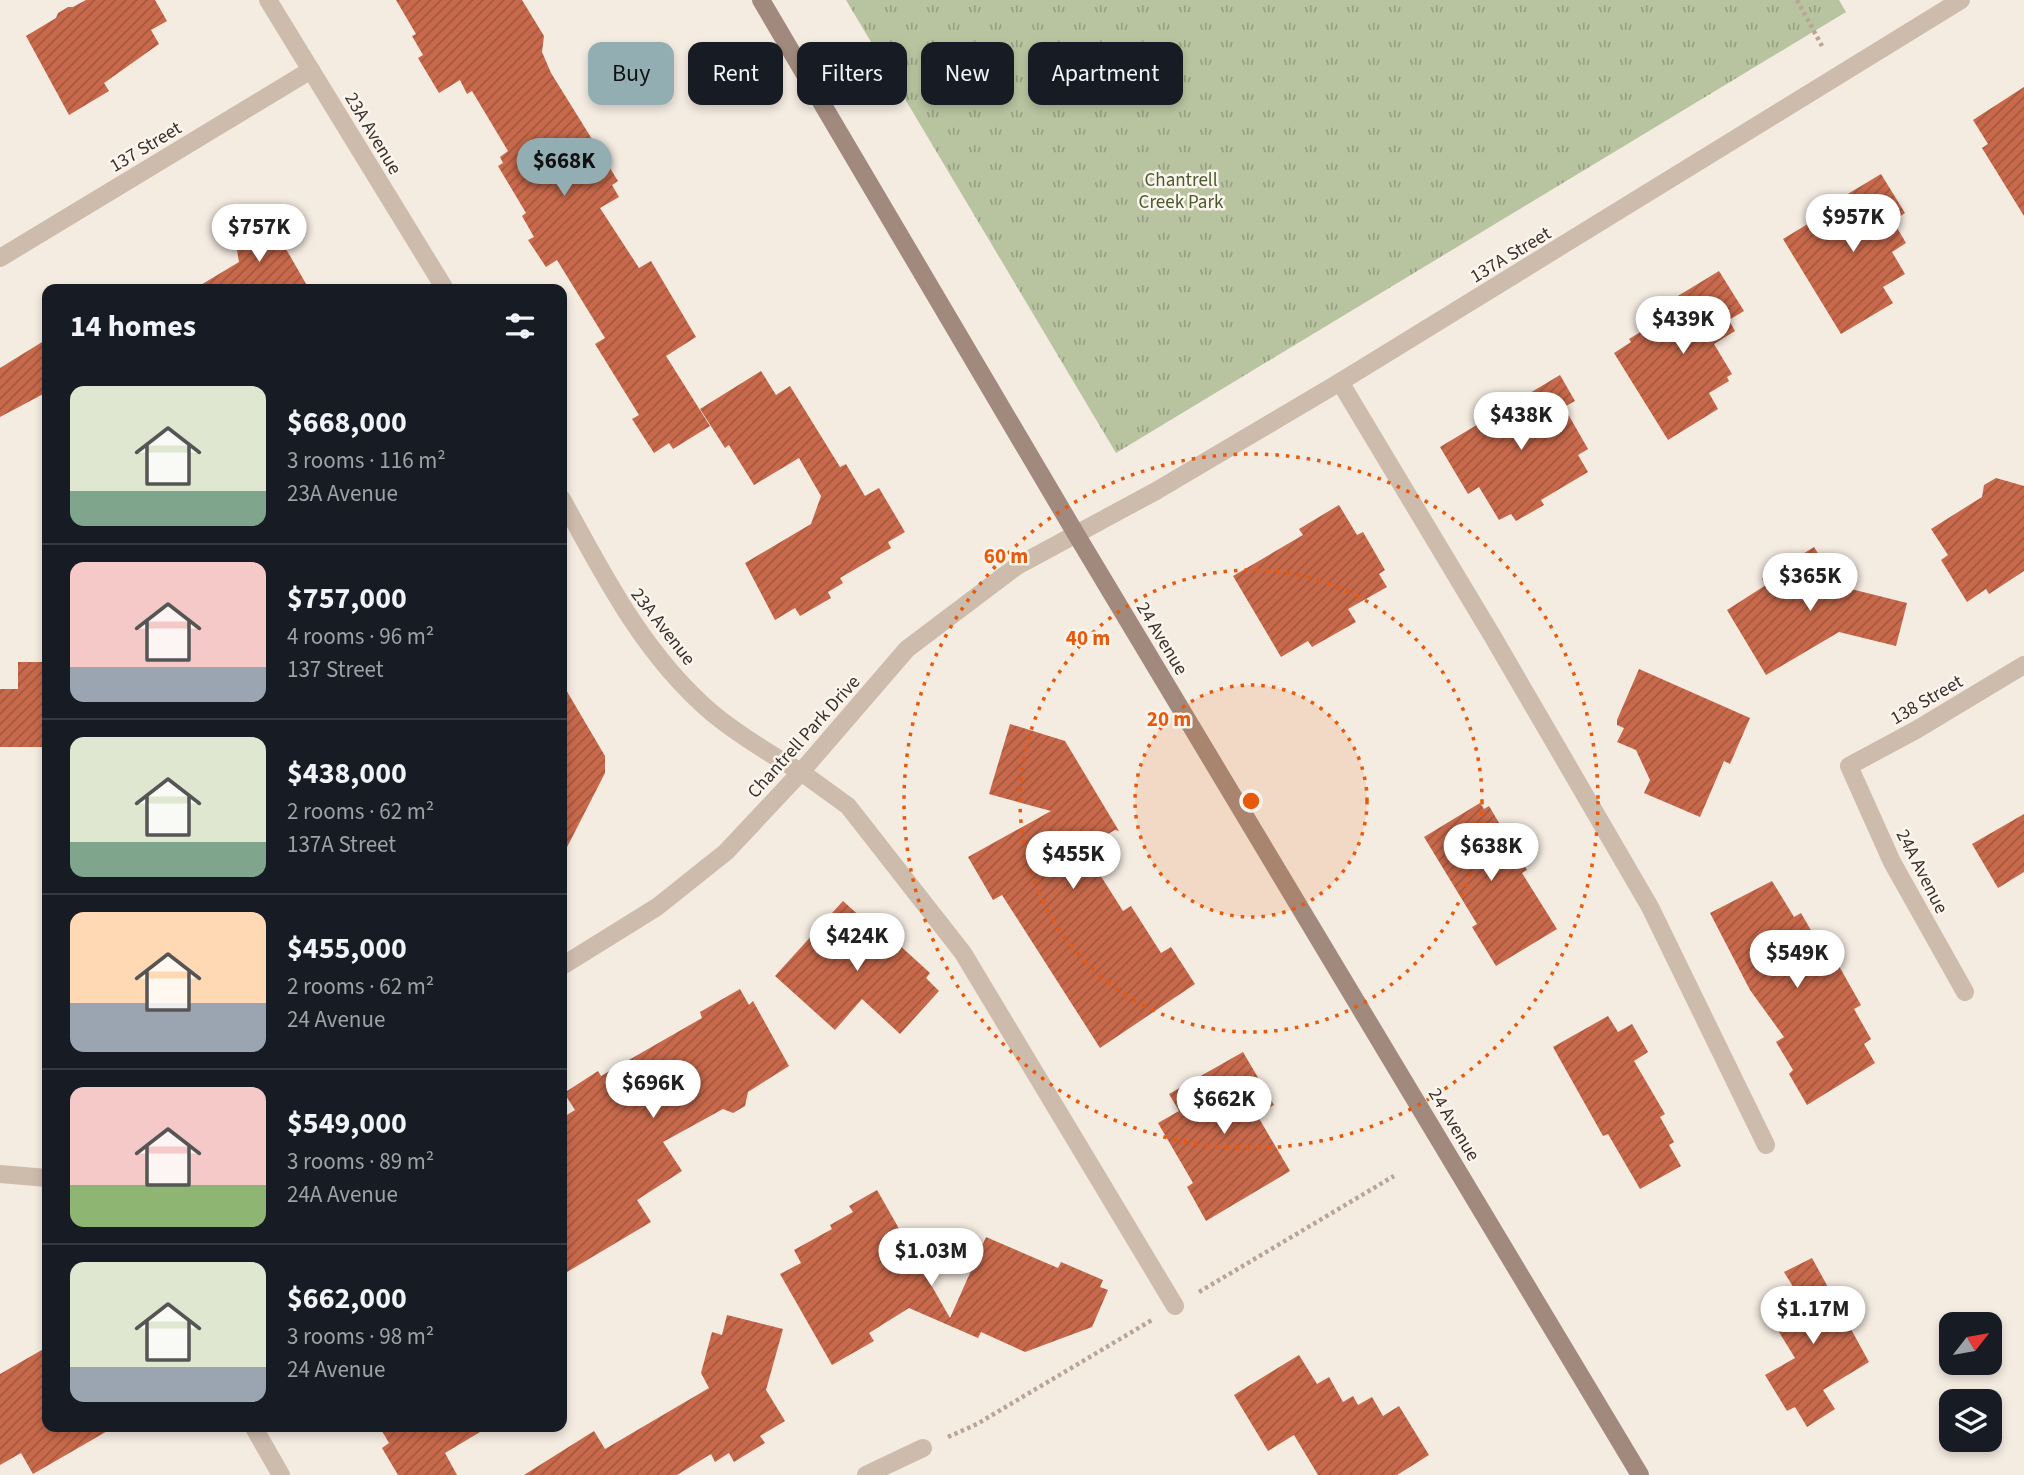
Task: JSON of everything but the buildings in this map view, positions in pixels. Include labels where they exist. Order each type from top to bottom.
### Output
[{"type":"main road","name":"24 Avenue","points":[[761,0],[1076,534],[1640,1475]]},
{"type":"street","name":"23A Avenue","points":[[268,0],[442,284]]},
{"type":"street","name":"137A Street","points":[[1076,534],[1340,382],[1961,0]]},
{"type":"street","name":"137 Street","points":[[0,258],[311,70]]},
{"type":"street","points":[[1340,382],[1650,907],[1766,1145]]},
{"type":"street","name":"23A Avenue","points":[[567,508],[614,596],[664,665],[711,712],[747,740],[801,772],[848,806],[963,953],[1175,1306]]},
{"type":"street","name":"Chantrell Park Drive","points":[[567,963],[657,907],[726,852],[801,772],[907,649],[1017,566],[1076,534]]},
{"type":"street","name":"138 Street","points":[[1849,766],[2024,666]]},
{"type":"street","name":"24A Avenue","points":[[1849,766],[1892,862],[1965,992]]},
{"type":"street","points":[[0,1174],[42,1178]]},
{"type":"street","points":[[256,1432],[281,1475]]},
{"type":"street","points":[[866,1475],[923,1448]]},
{"type":"path","points":[[1797,0],[1822,46]]},
{"type":"green space","name":"Chantrell Creek Park","points":[[846,0],[1839,0],[1846,12],[1116,453],[907,102],[907,42],[871,42]]}]
